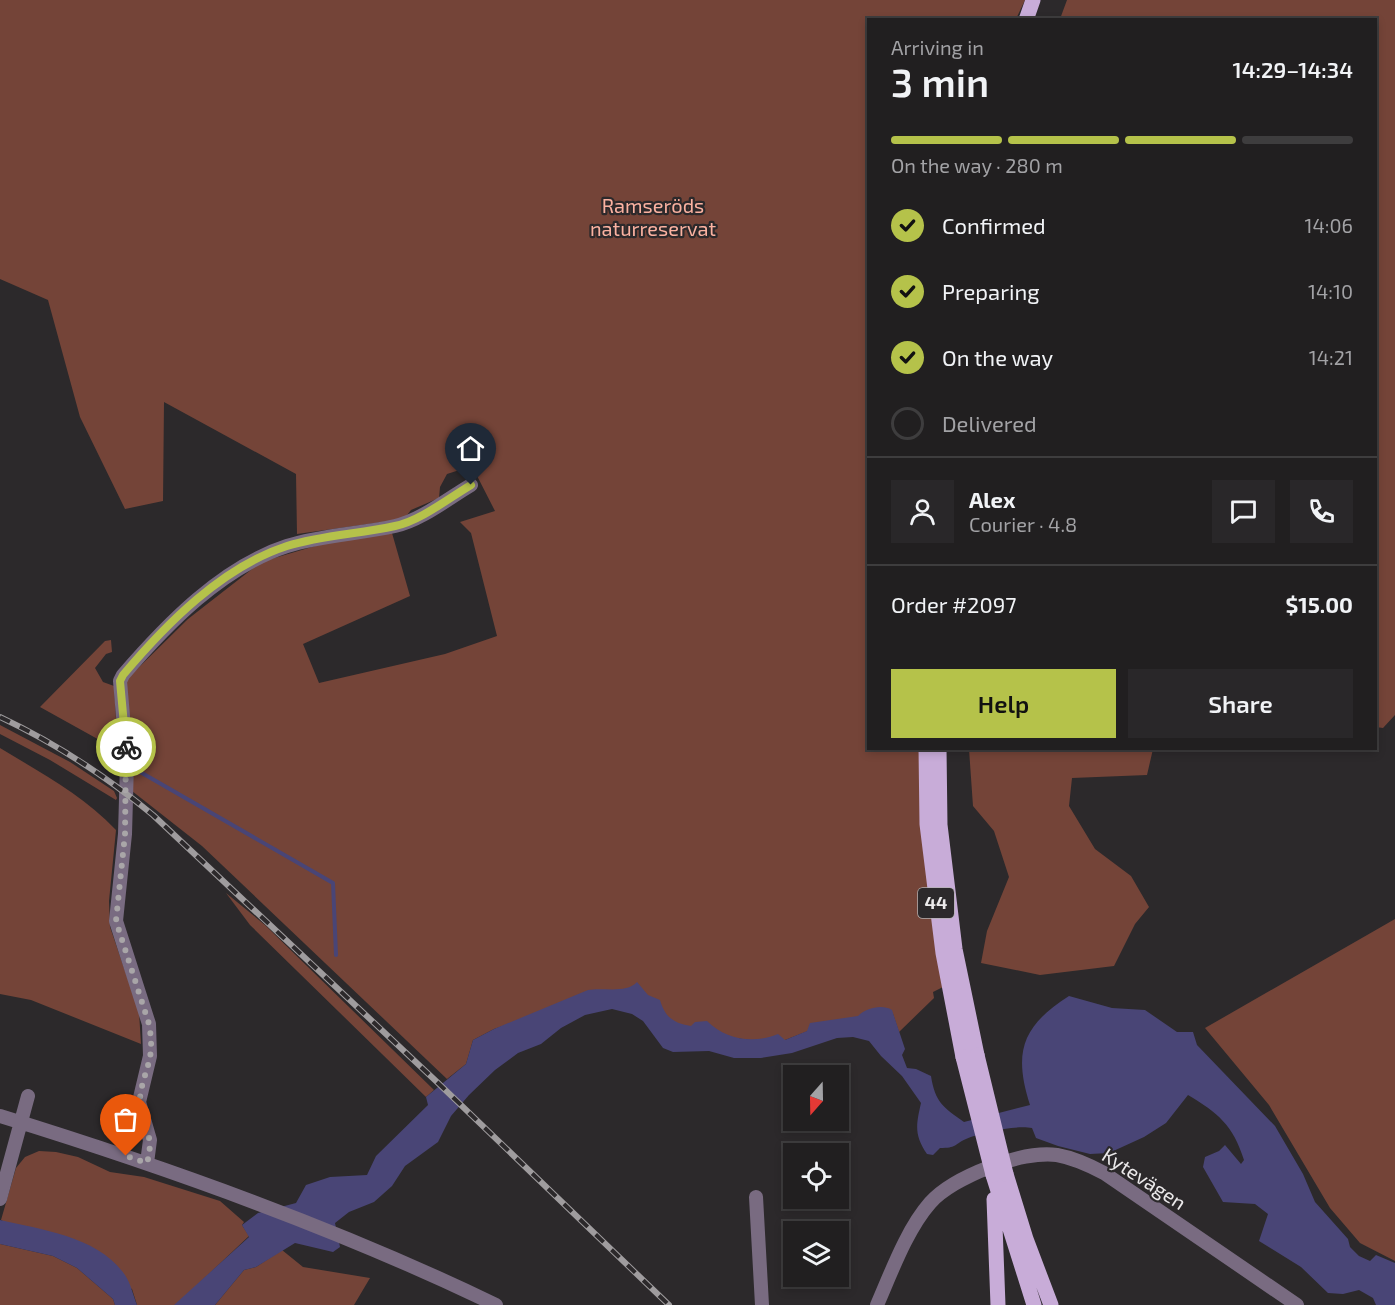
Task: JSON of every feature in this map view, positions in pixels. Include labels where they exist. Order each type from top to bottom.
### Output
[{"type":"main road","points":[[1016,18],[1022,0]]},
{"type":"main road","points":[[1027,18],[1033,0]]},
{"type":"main road","name":"44","points":[[926,750],[927,824],[943,953],[1034,1305]]},
{"type":"main road","name":"44","points":[[939,750],[940,825],[970,1056]]},
{"type":"main road","points":[[998,1305],[1000,1175]]},
{"type":"main road","name":"44","points":[[1000,1175],[1051,1305]]},
{"type":"street","points":[[147,1163],[150,1140],[139,1102],[150,1056],[150,1032],[116,921],[125,834],[127,763],[120,681],[174,621],[218,584],[253,561],[287,546],[342,533],[402,524],[471,485]]},
{"type":"street","points":[[0,1199],[28,1096]]},
{"type":"street","points":[[0,1116],[147,1163],[253,1203],[348,1240],[496,1305]]},
{"type":"street","name":"Kytevägen","points":[[877,1305],[914,1226],[930,1203],[951,1185],[997,1166],[1032,1156],[1055,1155],[1080,1161],[1104,1173],[1297,1305]]},
{"type":"street","points":[[756,1197],[762,1305]]},
{"type":"green space","name":"Ramseröds naturreservat","points":[[0,0],[1025,0],[1016,18],[867,18],[867,750],[919,750],[943,987],[933,992],[934,998],[899,1032],[893,1014],[808,1031],[785,1040],[750,1040],[681,1031],[642,1002],[520,1020],[494,1029],[473,1040],[466,1064],[447,1079],[202,846],[132,791],[126,680],[188,619],[261,562],[342,538],[392,533],[410,596],[303,644],[319,683],[445,654],[497,636],[471,533],[460,522],[495,511],[472,466],[447,474],[440,487],[439,498],[411,510],[404,519],[297,534],[296,474],[164,402],[163,501],[125,509],[80,417],[48,300],[0,279]]},
{"type":"green space","points":[[1067,0],[1395,0],[1395,715],[1383,728],[1377,727],[1377,18],[1060,18]]},
{"type":"green space","points":[[111,640],[112,652],[106,654],[95,668],[103,682],[114,686],[117,735],[114,744],[103,742],[40,707],[105,641]]},
{"type":"green space","points":[[0,725],[70,762],[114,791],[116,800],[50,760],[0,734]]},
{"type":"green space","points":[[0,748],[76,795],[116,830],[109,901],[110,927],[139,1012],[141,1044],[31,1000],[0,994]]},
{"type":"green space","points":[[969,750],[1153,750],[1147,775],[1072,778],[1069,806],[1095,849],[1131,876],[1149,907],[1135,924],[1114,966],[1040,975],[981,963],[987,931],[1009,877],[994,831],[973,806]]},
{"type":"green space","points":[[226,893],[265,925],[434,1090],[426,1097],[250,925]]},
{"type":"green space","points":[[1395,919],[1395,1261],[1360,1243],[1330,1208],[1269,1105],[1205,1028]]},
{"type":"green space","points":[[39,1151],[78,1157],[110,1172],[144,1177],[220,1201],[244,1222],[242,1225],[249,1236],[176,1305],[137,1305],[132,1289],[1,1220],[16,1168],[25,1157]]},
{"type":"green space","points":[[0,1244],[53,1256],[77,1268],[113,1299],[115,1305],[0,1305]]},
{"type":"green space","points":[[282,1250],[303,1267],[370,1278],[354,1305],[215,1305],[244,1270],[256,1267]]},
{"type":"shaded area","points":[[637,982],[648,995],[660,1000],[664,1011],[675,1021],[691,1026],[695,1022],[707,1021],[731,1036],[750,1039],[778,1034],[785,1040],[807,1031],[810,1023],[858,1016],[874,1008],[888,1008],[892,1010],[905,1049],[902,1055],[907,1068],[916,1069],[931,1076],[935,1092],[941,1103],[964,1122],[1030,1105],[1022,1070],[1022,1055],[1026,1042],[1041,1018],[1069,996],[1112,1008],[1145,1010],[1177,1032],[1193,1032],[1197,1045],[1275,1126],[1303,1174],[1315,1202],[1348,1239],[1350,1247],[1359,1256],[1370,1261],[1376,1255],[1395,1263],[1395,1305],[1376,1305],[1373,1298],[1359,1290],[1343,1294],[1328,1293],[1301,1267],[1259,1241],[1268,1214],[1255,1204],[1223,1202],[1203,1167],[1205,1157],[1219,1151],[1225,1145],[1241,1164],[1244,1160],[1240,1148],[1223,1121],[1188,1095],[1166,1123],[1144,1137],[1109,1153],[1090,1154],[1058,1146],[1036,1138],[1032,1128],[1025,1127],[980,1134],[952,1147],[940,1148],[933,1155],[927,1154],[918,1135],[917,1124],[921,1103],[902,1076],[869,1041],[853,1037],[837,1038],[792,1053],[761,1058],[734,1058],[709,1051],[673,1052],[663,1048],[643,1021],[632,1014],[612,1009],[585,1015],[561,1028],[541,1044],[518,1053],[495,1070],[451,1116],[438,1142],[405,1166],[392,1186],[374,1202],[349,1212],[335,1223],[340,1247],[333,1252],[295,1243],[256,1267],[244,1270],[215,1305],[174,1305],[249,1237],[242,1225],[258,1213],[296,1203],[306,1185],[330,1177],[367,1175],[376,1156],[428,1105],[426,1097],[466,1064],[473,1040],[588,990],[621,989]]},
{"type":"shaded area","points":[[0,1220],[68,1237],[100,1251],[125,1275],[137,1305],[115,1305],[113,1299],[77,1268],[53,1256],[0,1244]]},
{"type":"waterway","points":[[135,769],[333,883],[336,955]]},
{"type":"railway","points":[[0,717],[80,761],[153,815],[437,1082],[669,1305]]},
{"type":"way so far","points":[[126,747],[125,834],[116,921],[149,1024],[151,1040],[150,1056],[139,1102],[150,1140],[150,1151],[147,1163],[126,1156]]},
{"type":"route","points":[[126,747],[120,681],[123,675],[174,621],[218,584],[253,561],[287,546],[342,533],[396,526],[408,522],[471,485]]}]
